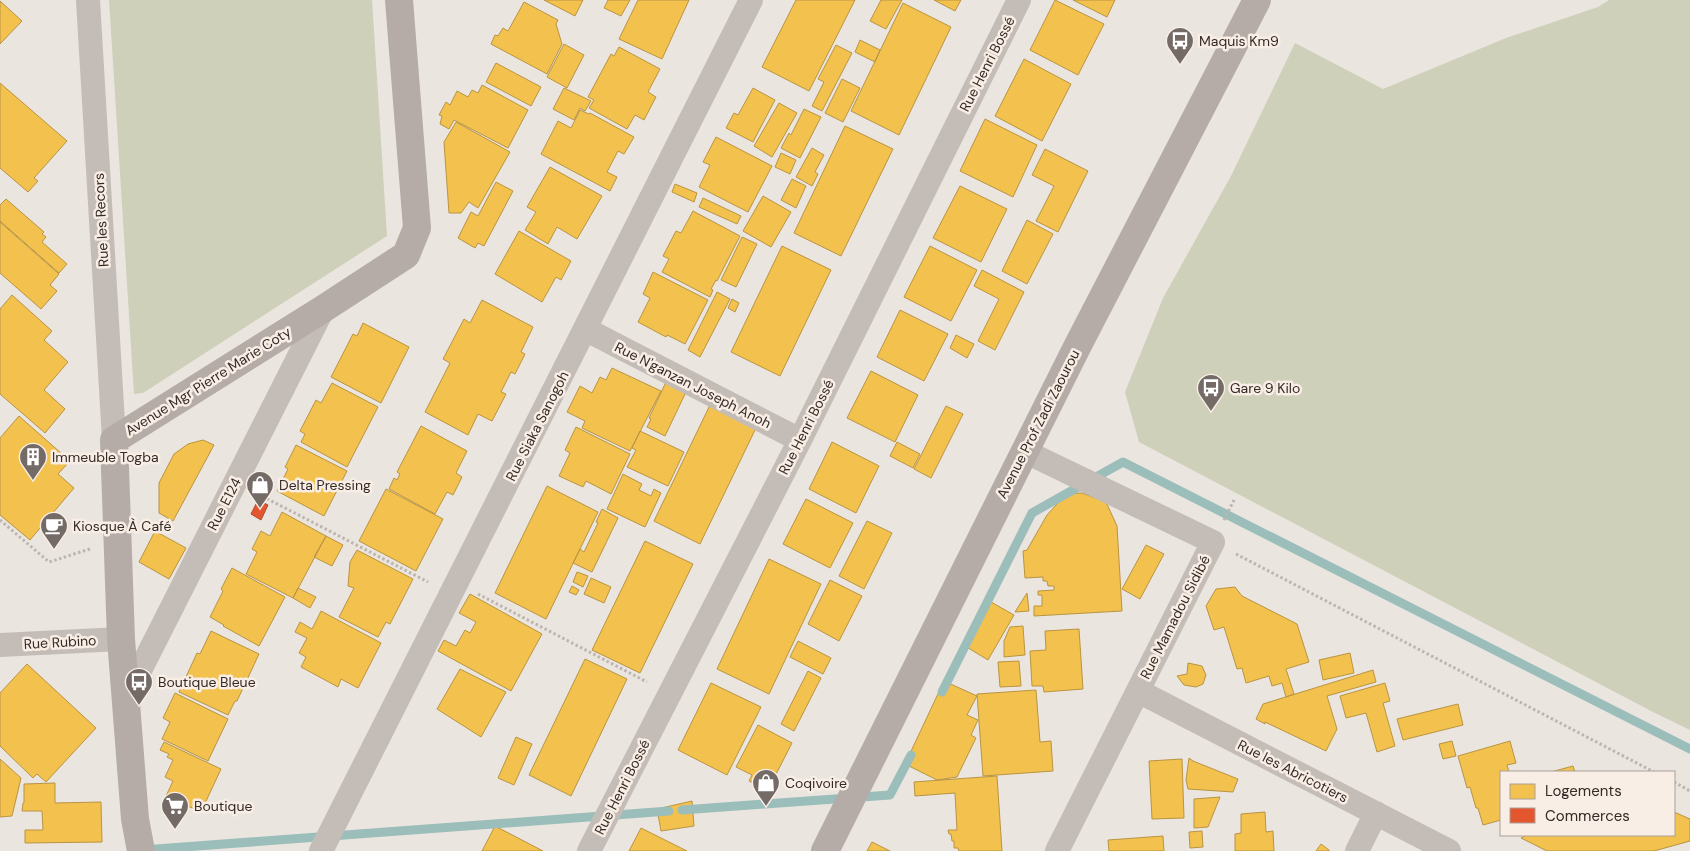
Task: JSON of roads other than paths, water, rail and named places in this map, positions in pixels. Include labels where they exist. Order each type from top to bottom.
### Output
[{"type":"street","name":"Rue les Recors","points":[[88,0],[114,440]]},
{"type":"street","name":"Avenue Mgr Pierre Marie Coty","points":[[141,851],[136,819],[125,700],[114,440],[406,255],[417,228],[398,0]]},
{"type":"street","name":"Rue Siaka Sanogoh","points":[[321,851],[751,0]]},
{"type":"street","name":"Rue Henri Bossé","points":[[589,851],[800,440],[1019,0]]},
{"type":"street","name":"Avenue Prof Zadi Zaourou","points":[[825,851],[1024,451],[1257,0]]},
{"type":"street","name":"Rue E124","points":[[125,700],[323,309]]},
{"type":"street","name":"Rue N'ganzan Joseph Anoh","points":[[586,329],[800,440]]},
{"type":"street","name":"Rue Mamadou Sidibé","points":[[1024,451],[1213,542],[1057,851]]},
{"type":"street","name":"Rue Rubino","points":[[0,645],[121,639]]},
{"type":"street","name":"Rue les Abricotiers","points":[[1138,691],[1449,851]]},
{"type":"street","points":[[1357,851],[1376,814]]},
{"type":"waterway","points":[[942,692],[1032,513],[1123,462],[1690,749]]},
{"type":"waterway","points":[[682,810],[890,795],[911,755]]},
{"type":"waterway","points":[[143,850],[669,811]]},
{"type":"place","name":"Maquis Km9","points":[[1180,65]]},
{"type":"place","name":"Gare 9 Kilo","points":[[1211,412]]},
{"type":"place","name":"Immeuble Togba","points":[[33,481]]},
{"type":"place","name":"Delta Pressing","points":[[260,509]]},
{"type":"place","name":"Kiosque À Café","points":[[54,550]]},
{"type":"place","name":"Boutique Bleue","points":[[139,706]]},
{"type":"place","name":"Coqivoire","points":[[766,807]]},
{"type":"place","name":"Boutique","points":[[175,830]]}]
